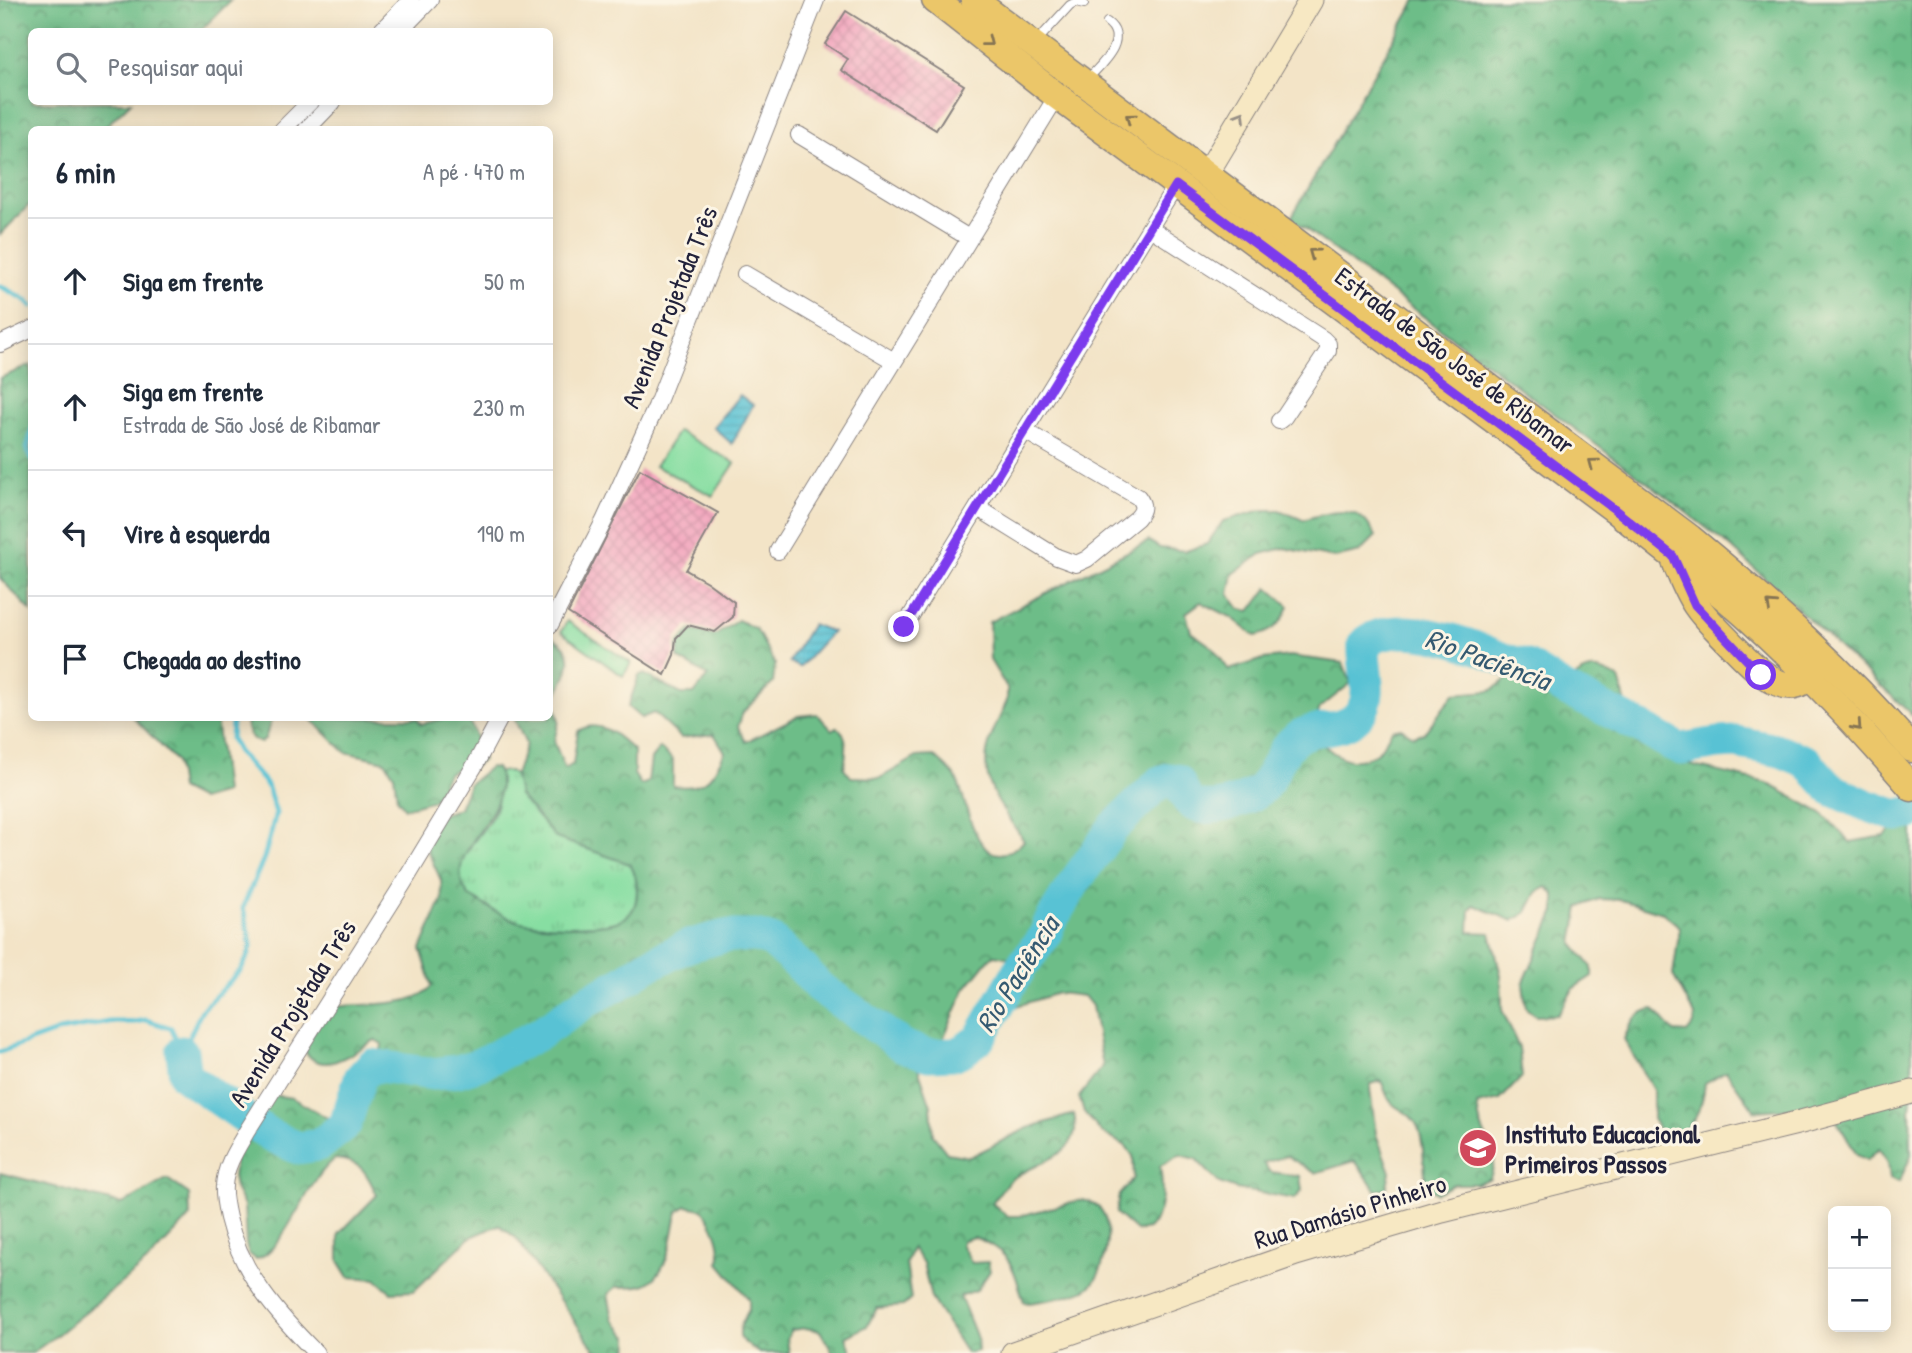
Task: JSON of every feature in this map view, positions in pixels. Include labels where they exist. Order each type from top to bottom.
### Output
[{"type":"main road","name":"Estrada de São José de Ribamar","points":[[935,0],[1057,96],[1603,501],[1673,556],[1695,605],[1761,675],[1786,685],[1815,664]]},
{"type":"main road","name":"Estrada de São José de Ribamar","points":[[974,0],[1690,538],[1759,594],[1909,785]]},
{"type":"main road","name":"Estrada de São José de Ribamar","points":[[1815,664],[1859,690],[1912,749]]},
{"type":"street","points":[[393,28],[411,0]]},
{"type":"street","points":[[393,28],[429,0]]},
{"type":"street","name":"Avenida Projetada Três","points":[[553,619],[604,522],[656,407],[816,0]]},
{"type":"street","points":[[1206,175],[1311,0]]},
{"type":"street","points":[[778,551],[1057,96]]},
{"type":"street","points":[[286,126],[307,105]]},
{"type":"street","points":[[310,126],[330,105]]},
{"type":"street","points":[[799,135],[969,238]]},
{"type":"street","points":[[904,627],[1176,185]]},
{"type":"street","points":[[1150,228],[1328,344],[1328,351],[1279,421]]},
{"type":"street","points":[[745,274],[894,361]]},
{"type":"street","points":[[0,344],[28,331]]},
{"type":"street","points":[[978,508],[1057,557],[1076,564],[1087,559],[1143,511],[1143,503],[1138,497],[1025,431]]},
{"type":"street","name":"Avenida Projetada Três","points":[[316,1353],[261,1293],[233,1240],[223,1187],[232,1157],[247,1131],[403,884],[498,721]]},
{"type":"street","name":"Rua Damásio Pinheiro","points":[[1013,1353],[1296,1254],[1429,1215],[1912,1092]]},
{"type":"lane","points":[[1033,44],[1070,5],[1076,2],[1084,4]]},
{"type":"lane","points":[[1084,83],[1116,44],[1114,27],[1107,22]]},
{"type":"green space","points":[[0,0],[231,0],[203,28],[28,28],[28,105],[128,105],[106,126],[28,126],[28,206],[0,235]]},
{"type":"green space","points":[[1416,0],[1912,0],[1912,715],[1732,548],[1291,218]]},
{"type":"green space","points":[[28,366],[28,608],[0,578],[0,378]]},
{"type":"green space","points":[[678,431],[735,463],[713,496],[655,466]]},
{"type":"green space","points":[[1262,510],[1279,510],[1303,520],[1341,512],[1356,514],[1376,536],[1360,552],[1334,558],[1284,548],[1261,554],[1233,574],[1229,594],[1240,609],[1250,611],[1268,588],[1289,606],[1284,617],[1272,630],[1255,636],[1231,617],[1201,602],[1186,613],[1191,632],[1212,647],[1229,670],[1264,659],[1290,656],[1343,663],[1351,683],[1320,708],[1312,729],[1324,745],[1340,756],[1357,760],[1376,753],[1392,730],[1401,728],[1413,736],[1424,733],[1454,694],[1491,691],[1517,671],[1535,672],[1560,686],[1589,670],[1595,670],[1619,679],[1627,707],[1620,728],[1635,741],[1694,766],[1767,783],[1822,813],[1850,842],[1885,836],[1900,820],[1909,821],[1912,824],[1911,1156],[1899,1182],[1890,1178],[1888,1162],[1879,1149],[1867,1160],[1857,1155],[1828,1106],[1755,1111],[1726,1071],[1705,1083],[1696,1116],[1685,1129],[1671,1141],[1665,1139],[1653,1119],[1653,1090],[1624,1039],[1632,1023],[1648,1010],[1654,1009],[1674,1032],[1687,1033],[1694,1024],[1695,1016],[1673,975],[1680,927],[1663,913],[1621,900],[1599,899],[1579,907],[1573,944],[1592,967],[1592,976],[1574,988],[1557,1015],[1536,1016],[1526,1008],[1523,984],[1555,911],[1555,895],[1547,887],[1537,892],[1527,912],[1513,921],[1474,905],[1470,910],[1469,932],[1491,933],[1501,976],[1502,1010],[1519,1048],[1522,1077],[1500,1100],[1477,1105],[1481,1125],[1494,1156],[1490,1178],[1476,1184],[1454,1184],[1436,1193],[1427,1187],[1418,1127],[1411,1117],[1390,1101],[1381,1081],[1371,1084],[1370,1090],[1376,1134],[1390,1172],[1386,1190],[1376,1190],[1355,1161],[1315,1173],[1287,1156],[1263,1163],[1270,1172],[1300,1176],[1302,1191],[1295,1199],[1236,1189],[1219,1183],[1196,1159],[1180,1155],[1160,1166],[1160,1208],[1154,1223],[1148,1229],[1136,1231],[1116,1213],[1119,1195],[1134,1178],[1133,1156],[1126,1146],[1102,1133],[1084,1112],[1079,1097],[1103,1066],[1092,1006],[1084,996],[1058,993],[1007,1009],[1011,958],[995,955],[990,958],[965,989],[943,1039],[925,1052],[917,1065],[931,1106],[933,1135],[947,1153],[970,1157],[1028,1128],[1074,1114],[1075,1128],[1066,1148],[1010,1180],[992,1203],[1007,1216],[1019,1216],[1082,1200],[1095,1204],[1104,1215],[1107,1243],[1098,1274],[1088,1288],[1068,1296],[1029,1303],[1024,1302],[1013,1269],[1003,1254],[974,1237],[963,1240],[961,1244],[972,1263],[988,1262],[990,1271],[977,1290],[960,1296],[977,1338],[978,1351],[966,1353],[931,1298],[923,1263],[912,1248],[906,1263],[911,1299],[903,1306],[877,1308],[867,1326],[846,1337],[852,1353],[833,1353],[820,1331],[806,1328],[791,1330],[787,1339],[789,1353],[759,1353],[740,1337],[740,1328],[749,1309],[749,1299],[719,1263],[719,1242],[714,1228],[702,1209],[686,1206],[677,1212],[668,1254],[658,1274],[643,1285],[616,1287],[608,1294],[613,1319],[629,1338],[628,1353],[604,1353],[595,1350],[516,1238],[499,1225],[469,1238],[414,1291],[391,1292],[376,1279],[349,1277],[339,1261],[339,1234],[377,1195],[370,1180],[358,1165],[344,1160],[335,1159],[324,1169],[286,1230],[266,1254],[256,1259],[249,1254],[244,1206],[235,1188],[233,1176],[238,1138],[274,1095],[292,1098],[331,1120],[347,1109],[364,1088],[382,1044],[375,1040],[346,1057],[327,1063],[310,1057],[303,1048],[328,1008],[398,1002],[423,994],[432,986],[421,949],[442,899],[441,880],[421,837],[438,816],[459,808],[469,784],[490,767],[496,768],[499,773],[498,798],[492,813],[466,853],[461,867],[462,881],[469,896],[511,919],[539,925],[583,926],[609,923],[619,921],[632,911],[637,887],[630,864],[556,838],[519,795],[515,775],[526,744],[515,721],[553,721],[553,638],[566,649],[569,657],[567,673],[554,700],[559,721],[554,741],[565,769],[573,764],[578,731],[594,726],[609,731],[634,751],[634,774],[641,785],[648,782],[651,759],[660,748],[673,760],[673,786],[694,786],[706,780],[725,752],[714,734],[681,738],[654,713],[641,718],[628,707],[639,675],[644,674],[681,694],[694,694],[708,676],[678,658],[679,642],[691,630],[716,635],[738,620],[756,629],[775,664],[773,683],[743,712],[738,727],[746,742],[798,716],[817,714],[832,730],[837,727],[844,736],[844,768],[851,777],[880,778],[917,757],[934,756],[955,777],[971,823],[986,848],[996,854],[1008,852],[1024,841],[997,800],[986,765],[988,746],[1007,701],[1007,688],[990,660],[989,622],[1149,541],[1160,548],[1186,551],[1207,544],[1223,521]]},
{"type":"green space","points":[[567,621],[631,663],[623,676],[561,632]]},
{"type":"green space","points":[[137,721],[216,721],[225,793],[201,800],[180,789],[176,761]]},
{"type":"green space","points":[[247,721],[271,721],[261,743],[253,739]]},
{"type":"green space","points":[[313,721],[419,721],[421,724],[434,721],[468,721],[483,760],[467,773],[457,769],[448,773],[434,800],[405,808],[397,798],[394,775],[385,761],[345,752]]},
{"type":"green space","points":[[507,771],[515,775],[519,795],[556,838],[630,864],[637,895],[627,917],[598,925],[539,925],[504,916],[469,896],[462,883],[462,861],[467,850],[490,821],[498,800],[499,772]]},
{"type":"green space","points":[[0,1173],[122,1204],[167,1179],[189,1194],[190,1217],[148,1261],[53,1338],[32,1353],[0,1353]]},
{"type":"water","points":[[740,395],[753,405],[732,444],[713,427]]},
{"type":"water","points":[[812,624],[832,632],[800,667],[789,662]]},
{"type":"building","points":[[846,11],[964,85],[936,130],[841,70],[848,59],[825,44]]},
{"type":"building","points":[[640,469],[718,513],[686,570],[734,602],[733,617],[715,632],[688,625],[676,638],[674,655],[665,675],[568,613]]},
{"type":"waterway","points":[[0,286],[28,302]]},
{"type":"waterway","points":[[28,445],[28,451]]},
{"type":"waterway","name":"Rio Paciência","points":[[182,1052],[185,1076],[270,1135],[298,1148],[319,1145],[345,1125],[360,1078],[372,1065],[433,1074],[458,1071],[480,1064],[539,1034],[587,1001],[646,966],[688,946],[725,936],[756,936],[772,941],[818,986],[903,1046],[928,1055],[955,1054],[979,1039],[1021,967],[1045,935],[1074,883],[1113,828],[1160,782],[1177,780],[1191,803],[1207,807],[1230,804],[1259,791],[1287,747],[1298,737],[1347,724],[1361,712],[1367,697],[1364,644],[1378,636],[1395,632],[1434,635],[1526,666],[1675,747],[1682,749],[1736,742],[1781,751],[1807,762],[1831,789],[1897,816],[1912,812]]},
{"type":"waterway","points":[[182,1052],[202,1010],[241,970],[248,956],[251,945],[243,907],[264,858],[276,813],[267,785],[238,752],[231,739],[233,721]]},
{"type":"waterway","name":"Rio Paciência","points":[[0,1052],[59,1031],[110,1022],[146,1020],[171,1028],[182,1052]]},
{"type":"place","name":"Instituto Educacional Primeiros Passos","points":[[1478,1148]]},
{"type":"route","points":[[904,627],[1176,185],[1614,509],[1673,556],[1695,605],[1761,675]]}]
